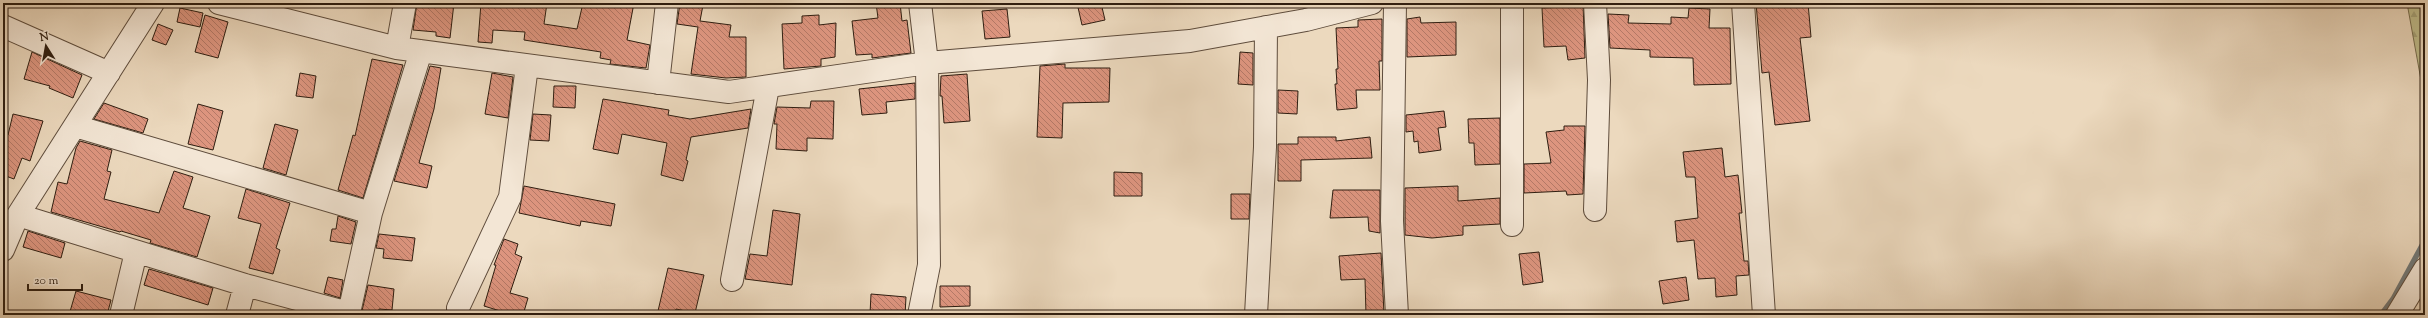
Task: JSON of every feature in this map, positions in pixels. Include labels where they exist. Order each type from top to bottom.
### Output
[{"type":"street","points":[[3,250],[18,215],[153,3]]},
{"type":"street","points":[[219,3],[397,48],[729,92],[927,63],[1190,40],[1266,27],[1305,11],[1372,3]]},
{"type":"street","points":[[397,48],[404,3]]},
{"type":"street","points":[[658,83],[668,3]]},
{"type":"street","points":[[919,315],[929,265],[927,63],[920,3]]},
{"type":"street","points":[[1395,3],[1392,221],[1397,315]]},
{"type":"street","points":[[1512,3],[1512,225]]},
{"type":"street","points":[[1595,3],[1598,80],[1595,210]]},
{"type":"street","points":[[1743,3],[1764,315]]},
{"type":"street","points":[[3,26],[109,73]]},
{"type":"street","points":[[1256,315],[1264,147],[1266,27]]},
{"type":"street","points":[[18,215],[245,285],[349,314],[371,213],[421,51]]},
{"type":"street","points":[[458,308],[510,198],[528,66]]},
{"type":"street","points":[[732,280],[768,87]]},
{"type":"street","points":[[75,126],[371,213]]},
{"type":"street","points":[[121,315],[136,252]]},
{"type":"street","points":[[2397,315],[2425,269]]},
{"type":"street","points":[[237,315],[245,285]]},
{"type":"green space","points":[[2407,3],[2425,3],[2425,102]]},
{"type":"building","points":[[417,3],[454,3],[450,38],[436,36],[436,32],[413,30]]},
{"type":"building","points":[[481,3],[547,3],[544,24],[577,29],[583,3],[609,7],[610,3],[634,3],[627,40],[650,45],[646,68],[610,64],[611,60],[600,58],[601,52],[524,40],[525,32],[493,30],[492,43],[478,42]]},
{"type":"building","points":[[680,3],[703,5],[700,21],[731,25],[729,37],[746,37],[746,77],[726,78],[691,74],[698,27],[677,24]]},
{"type":"building","points":[[876,3],[900,3],[902,21],[907,20],[911,53],[872,58],[872,54],[856,55],[852,21],[878,18]]},
{"type":"building","points":[[1077,3],[1101,3],[1105,20],[1082,25]]},
{"type":"building","points":[[1583,3],[1585,58],[1568,60],[1566,46],[1544,47],[1542,8],[1568,7],[1568,5]]},
{"type":"building","points":[[1756,3],[1808,3],[1811,37],[1800,38],[1810,121],[1775,125],[1769,72],[1762,73]]},
{"type":"building","points":[[180,8],[203,13],[200,27],[177,22]]},
{"type":"building","points":[[1689,8],[1710,9],[1709,28],[1730,28],[1731,84],[1694,85],[1693,58],[1650,57],[1650,50],[1610,48],[1608,14],[1629,15],[1628,23],[1671,24],[1671,17],[1688,18]]},
{"type":"building","points":[[1007,9],[1010,37],[985,39],[982,11]]},
{"type":"building","points":[[205,15],[228,22],[218,58],[195,52]]},
{"type":"building","points":[[819,15],[819,25],[836,23],[835,57],[821,59],[821,66],[784,69],[782,24],[802,23],[802,16]]},
{"type":"building","points":[[1420,17],[1421,23],[1456,22],[1456,55],[1407,57],[1407,19]]},
{"type":"building","points":[[1382,19],[1382,61],[1379,61],[1380,90],[1356,90],[1357,108],[1337,110],[1335,84],[1337,84],[1336,69],[1338,69],[1336,28],[1358,27],[1358,20]]},
{"type":"building","points":[[158,24],[173,30],[166,45],[152,40]]},
{"type":"building","points":[[32,52],[82,75],[73,98],[49,88],[50,86],[24,79]]},
{"type":"building","points":[[1240,52],[1253,53],[1253,85],[1238,84]]},
{"type":"building","points":[[372,59],[403,65],[363,198],[338,190],[353,135],[355,136]]},
{"type":"building","points":[[1065,64],[1065,68],[1110,68],[1109,102],[1063,103],[1062,138],[1037,137],[1040,66]]},
{"type":"building","points":[[430,66],[441,68],[434,109],[419,163],[432,166],[427,188],[394,181]]},
{"type":"building","points":[[300,73],[316,76],[313,98],[296,96]]},
{"type":"building","points":[[492,73],[513,77],[508,118],[485,114]]},
{"type":"building","points":[[967,74],[970,121],[944,123],[942,96],[940,96],[941,76]]},
{"type":"building","points":[[915,83],[915,99],[886,102],[887,113],[862,115],[859,89]]},
{"type":"building","points":[[554,86],[576,86],[575,108],[553,107]]},
{"type":"building","points":[[1278,90],[1298,91],[1297,114],[1278,113]]},
{"type":"building","points":[[603,99],[669,110],[668,115],[690,119],[751,109],[748,128],[691,137],[686,160],[688,161],[683,181],[661,175],[667,143],[622,134],[618,154],[593,149]]},
{"type":"building","points":[[811,101],[834,101],[833,139],[807,138],[807,151],[776,149],[777,124],[774,124],[777,107],[810,108]]},
{"type":"building","points":[[104,103],[148,119],[143,133],[94,119]]},
{"type":"building","points":[[198,104],[223,111],[213,150],[188,144]]},
{"type":"building","points":[[1444,111],[1446,127],[1438,128],[1441,150],[1419,153],[1418,141],[1414,142],[1413,131],[1406,132],[1406,115]]},
{"type":"building","points":[[13,114],[43,121],[30,161],[22,158],[14,179],[3,175],[3,133],[8,135]]},
{"type":"building","points":[[533,114],[551,115],[549,141],[530,140]]},
{"type":"building","points":[[1500,118],[1500,164],[1475,165],[1474,143],[1469,143],[1468,119]]},
{"type":"building","points":[[275,124],[298,130],[286,175],[263,168]]},
{"type":"building","points":[[1564,126],[1585,126],[1583,194],[1567,195],[1566,191],[1524,193],[1524,164],[1551,163],[1546,132],[1564,130]]},
{"type":"building","points":[[1298,137],[1336,137],[1336,141],[1370,137],[1372,158],[1301,160],[1301,181],[1278,181],[1278,144],[1298,144]]},
{"type":"building","points":[[80,141],[112,150],[107,171],[111,172],[104,199],[159,213],[174,171],[193,177],[183,208],[210,216],[197,257],[150,243],[151,240],[51,212],[58,182],[67,184],[76,148]]},
{"type":"building","points":[[1722,148],[1725,177],[1738,175],[1742,213],[1739,213],[1744,261],[1748,261],[1749,275],[1736,276],[1737,295],[1716,297],[1715,278],[1698,279],[1694,240],[1677,242],[1675,221],[1698,218],[1695,177],[1686,177],[1683,152]]},
{"type":"building","points":[[1114,172],[1142,173],[1142,196],[1114,196]]},
{"type":"building","points":[[524,186],[615,204],[611,226],[581,221],[580,226],[519,213]]},
{"type":"building","points":[[1458,186],[1458,201],[1500,198],[1500,224],[1463,226],[1463,235],[1432,238],[1405,235],[1405,188]]},
{"type":"building","points":[[246,189],[290,203],[276,248],[280,250],[273,274],[249,268],[261,224],[238,218]]},
{"type":"building","points":[[1333,190],[1380,190],[1380,233],[1369,231],[1368,217],[1330,218]]},
{"type":"building","points":[[1231,194],[1250,194],[1249,219],[1231,219]]},
{"type":"building","points":[[773,210],[800,214],[792,285],[745,279],[750,254],[767,256]]},
{"type":"building","points":[[338,216],[356,222],[351,244],[330,241],[332,229],[336,229]]},
{"type":"building","points":[[28,231],[65,243],[61,258],[23,247]]},
{"type":"building","points":[[379,234],[415,238],[412,261],[383,258],[384,249],[376,248]]},
{"type":"building","points":[[504,239],[518,244],[515,254],[522,257],[510,293],[528,298],[523,315],[513,315],[484,306],[496,265],[494,265]]},
{"type":"building","points":[[1539,252],[1543,282],[1523,285],[1519,254]]},
{"type":"building","points":[[1381,253],[1384,314],[1366,315],[1365,279],[1341,280],[1339,256]]},
{"type":"building","points":[[668,268],[704,275],[695,313],[676,309],[675,315],[658,311]]},
{"type":"building","points":[[149,269],[213,288],[208,305],[144,285]]},
{"type":"building","points":[[328,277],[343,280],[340,298],[324,293]]},
{"type":"building","points":[[1686,277],[1689,300],[1663,304],[1659,281]]},
{"type":"building","points":[[368,285],[394,289],[392,310],[379,309],[378,315],[361,315]]},
{"type":"building","points":[[940,286],[970,286],[970,306],[940,307]]},
{"type":"building","points":[[76,291],[111,300],[107,315],[69,315]]},
{"type":"building","points":[[871,294],[906,297],[905,315],[870,314]]},
{"type":"waterway","points":[[2381,315],[2393,299],[2425,240]]}]
